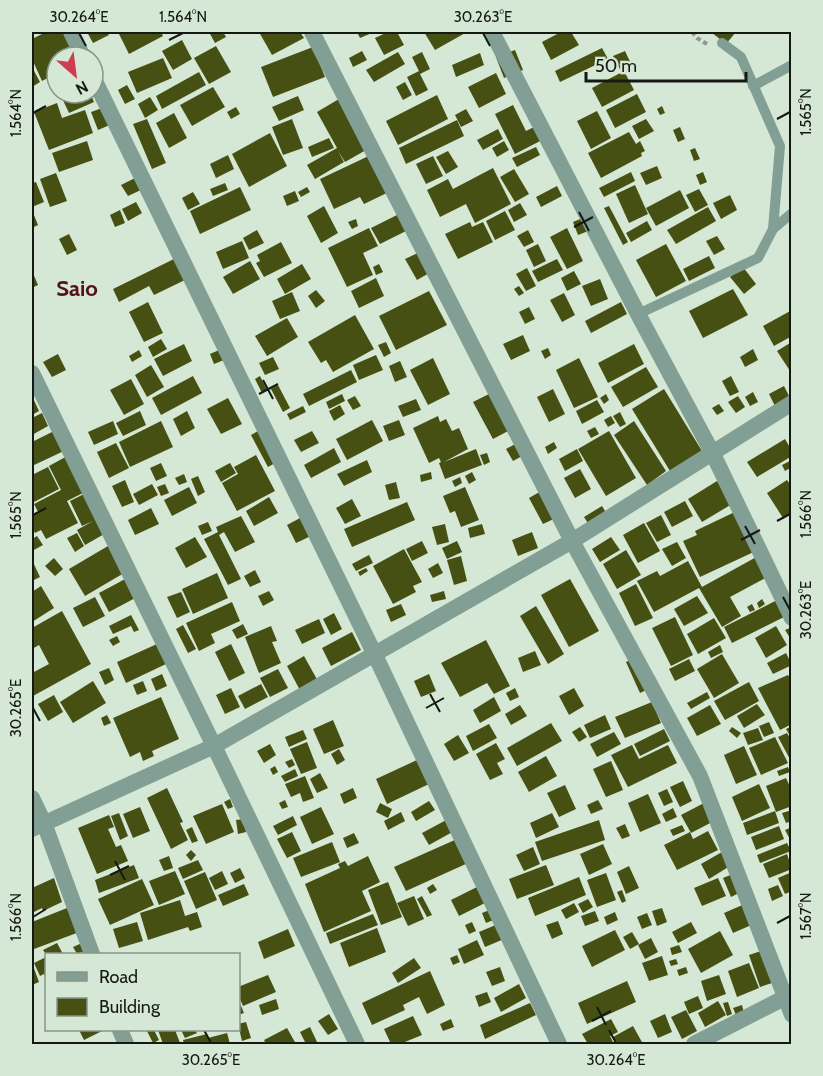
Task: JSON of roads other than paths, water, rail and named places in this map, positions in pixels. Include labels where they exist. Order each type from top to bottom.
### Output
[{"type":"street","points":[[312,32],[572,541],[700,776],[788,996],[792,1015]]},
{"type":"street","points":[[492,32],[713,454],[792,618]]},
{"type":"street","points":[[105,102],[375,655],[559,1044]]},
{"type":"street","points":[[32,373],[357,1044]]},
{"type":"street","points":[[38,826],[214,746],[572,541],[792,402]]},
{"type":"street","points":[[32,798],[38,826],[92,953]]},
{"type":"street","points":[[694,1044],[788,996]]},
{"type":"lane","points":[[638,314],[758,258],[773,229],[780,146],[741,57],[723,43]]},
{"type":"lane","points":[[753,86],[792,65]]},
{"type":"lane","points":[[773,229],[792,213]]},
{"type":"district","name":"Saio","points":[[77,288]]}]
